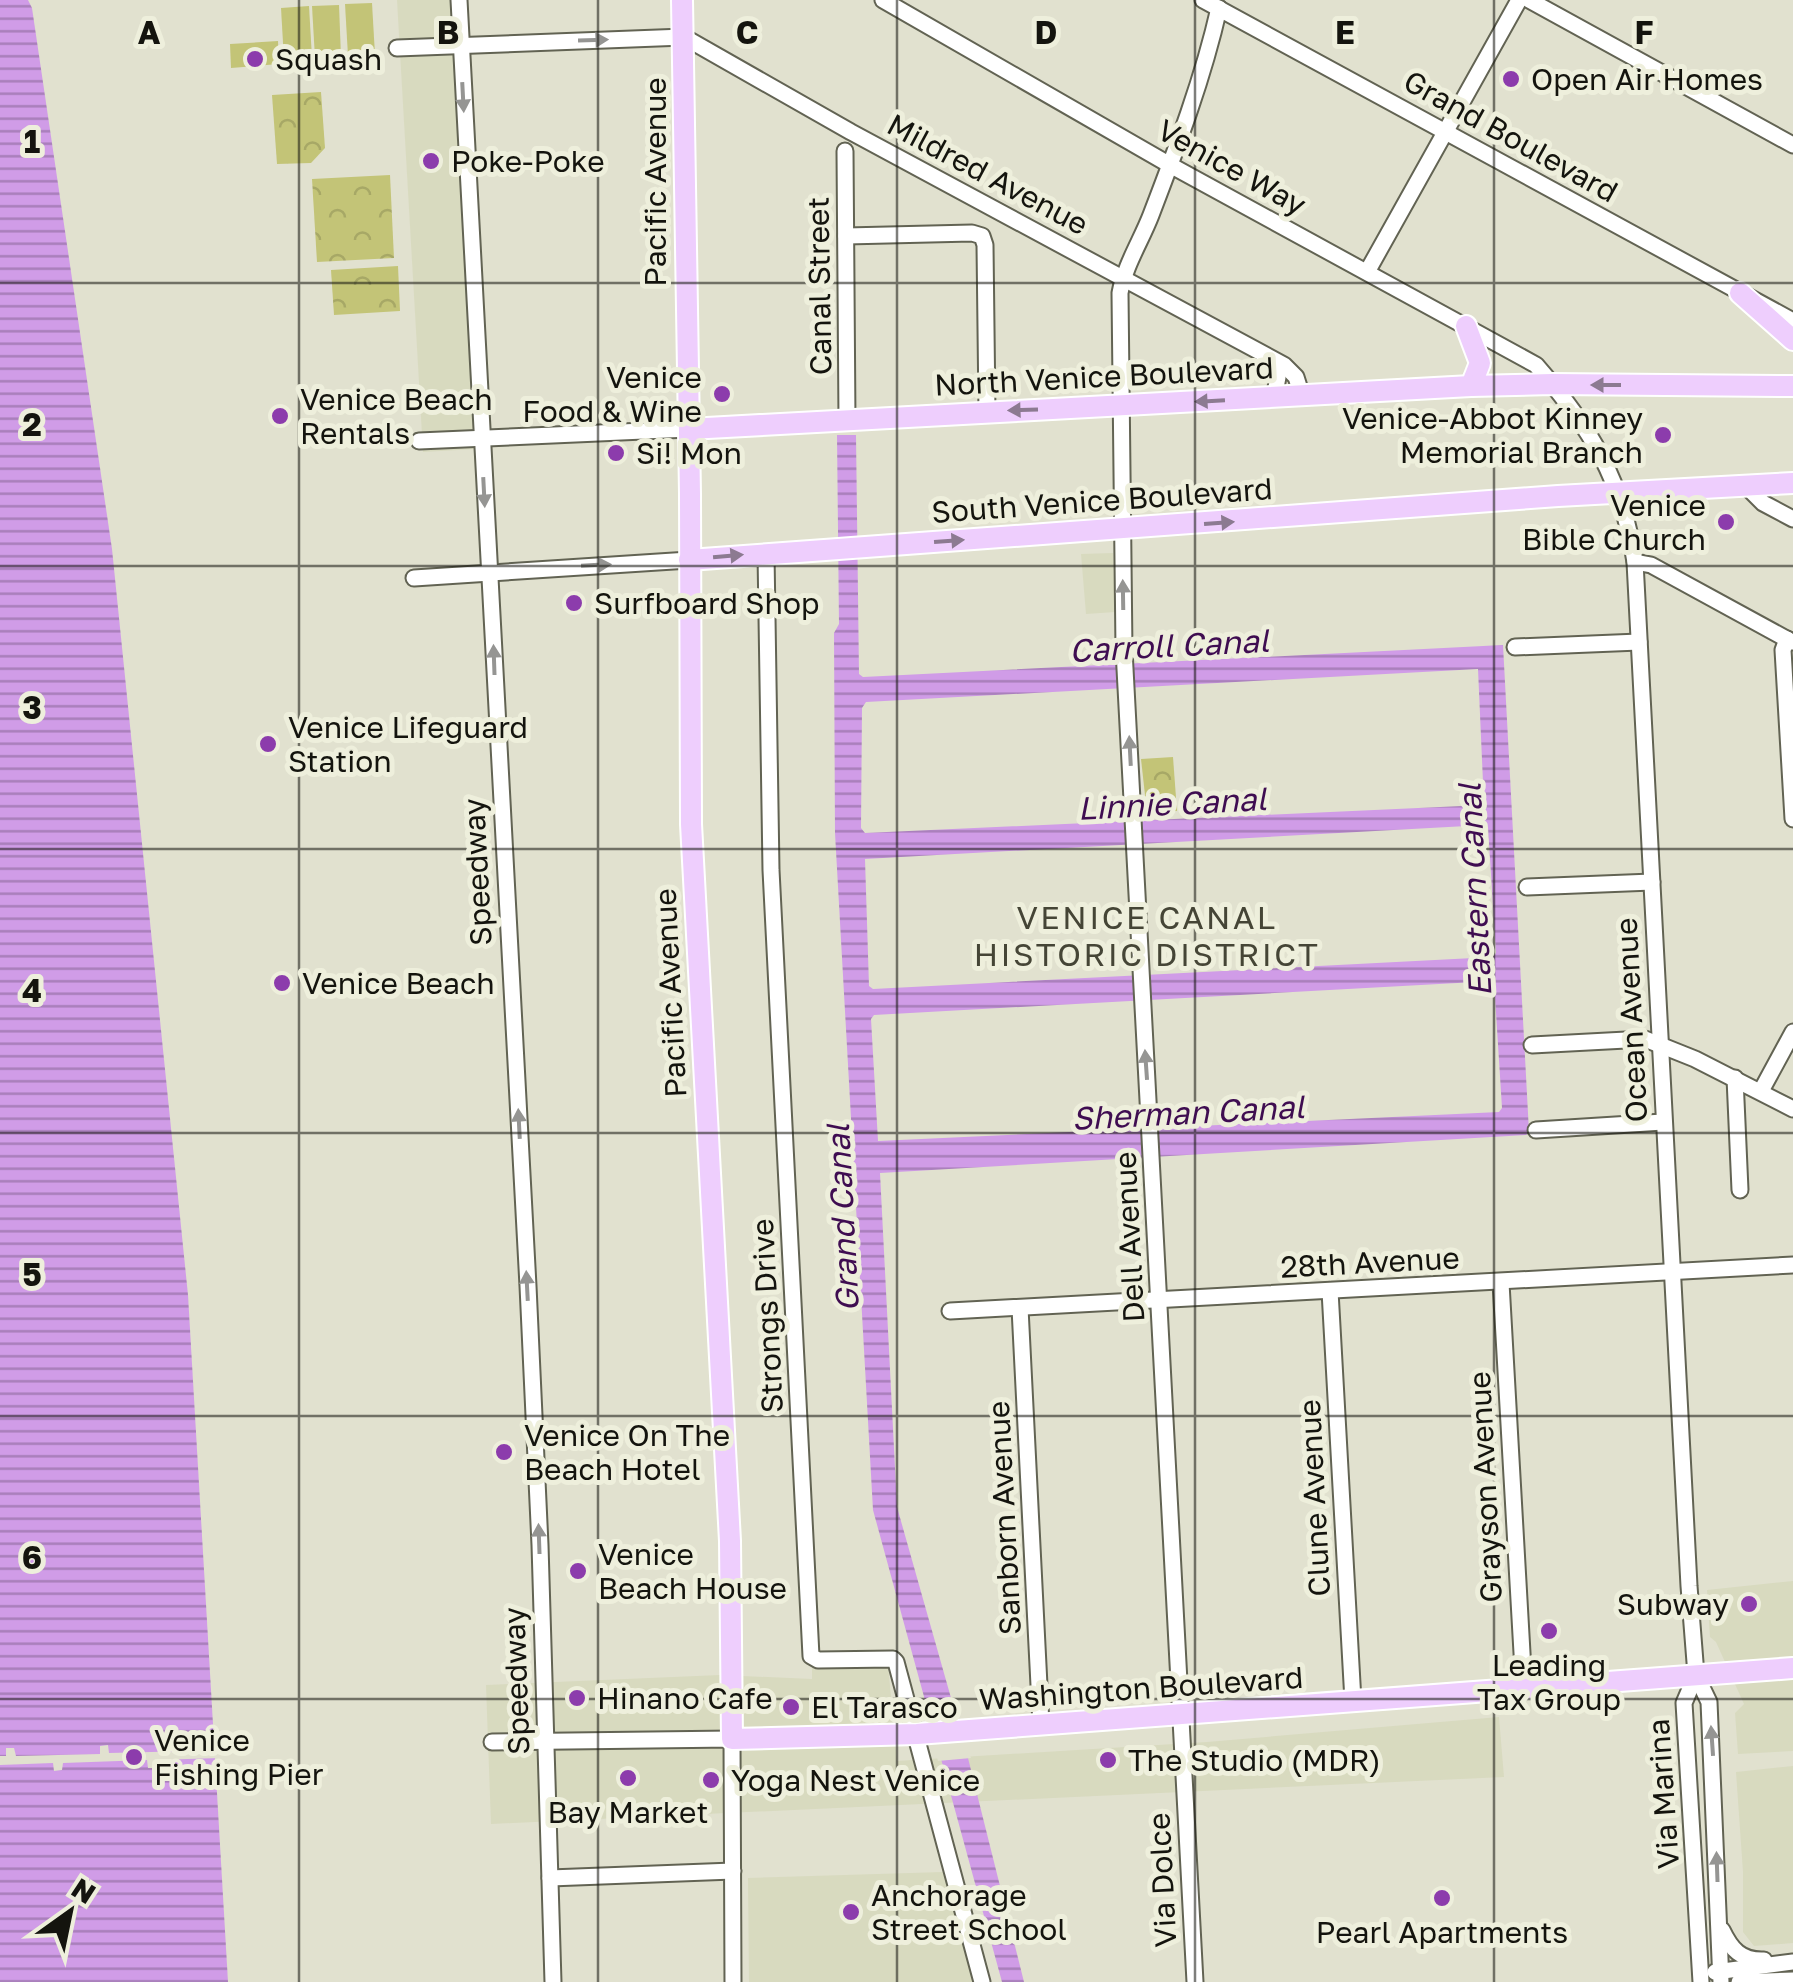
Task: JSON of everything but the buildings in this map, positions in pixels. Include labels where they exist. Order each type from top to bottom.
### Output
[{"type":"main road","name":"Pacific Avenue","points":[[682,0],[691,824],[729,1524],[732,1739]]},
{"type":"main road","points":[[1740,294],[1793,340]]},
{"type":"main road","points":[[1466,326],[1480,363],[1471,386]]},
{"type":"main road","name":"North Venice Boulevard","points":[[689,429],[1471,386],[1793,386]]},
{"type":"main road","name":"South Venice Boulevard","points":[[689,560],[1793,483]]},
{"type":"main road","name":"Washington Boulevard","points":[[732,1739],[924,1734],[1793,1668]]},
{"type":"street","name":"Speedway","points":[[459,0],[528,1286],[553,1982]]},
{"type":"street","name":"Venice Way","points":[[882,0],[1170,166],[1536,365],[1552,384]]},
{"type":"street","name":"Grand Boulevard","points":[[1203,0],[1793,321]]},
{"type":"street","points":[[1367,272],[1519,0]]},
{"type":"street","points":[[1529,0],[1793,145]]},
{"type":"street","points":[[1122,276],[1142,238],[1170,166],[1219,8]]},
{"type":"street","points":[[397,48],[684,37]]},
{"type":"street","name":"Mildred Avenue","points":[[684,37],[1290,370],[1302,396]]},
{"type":"street","name":"Canal Street","points":[[845,151],[848,420]]},
{"type":"street","points":[[846,236],[982,236],[988,412]]},
{"type":"street","name":"Dell Avenue","points":[[1122,276],[1120,406],[1125,659],[1180,1714]]},
{"type":"street","points":[[1267,357],[1278,377],[1274,398]]},
{"type":"street","name":"Ocean Avenue","points":[[1552,384],[1602,452],[1620,494],[1635,562],[1696,1675]]},
{"type":"street","name":"North Venice Boulevard","points":[[418,442],[689,429]]},
{"type":"street","points":[[1746,486],[1763,503],[1793,519]]},
{"type":"street","name":"Strongs Drive","points":[[766,554],[771,870],[810,1656],[818,1660],[896,1662],[924,1734],[982,1982]]},
{"type":"street","name":"South Venice Boulevard","points":[[414,578],[689,560]]},
{"type":"street","points":[[1635,562],[1652,565],[1790,641],[1783,650],[1793,819]]},
{"type":"street","points":[[1515,647],[1639,642]]},
{"type":"street","points":[[1527,887],[1652,882]]},
{"type":"street","points":[[1761,1090],[1793,1032]]},
{"type":"street","points":[[1532,1045],[1645,1039],[1736,1078],[1793,1109]]},
{"type":"street","points":[[1736,1078],[1740,1190]]},
{"type":"street","points":[[1536,1130],[1664,1122]]},
{"type":"street","name":"28th Avenue","points":[[950,1311],[1793,1265]]},
{"type":"street","name":"Grayson Avenue","points":[[1500,1283],[1524,1688]]},
{"type":"street","name":"Clune Avenue","points":[[1330,1290],[1354,1701]]},
{"type":"street","name":"Sanborn Avenue","points":[[1020,1308],[1042,1725]]},
{"type":"street","name":"Via Marina","points":[[1696,1675],[1709,1702],[1721,1977]]},
{"type":"street","name":"Via Marina","points":[[1696,1675],[1684,1703],[1701,1977]]},
{"type":"street","name":"Via Dolce","points":[[1180,1714],[1194,1982]]},
{"type":"street","name":"Washington Boulevard","points":[[492,1742],[732,1739]]},
{"type":"street","name":"Pacific Avenue","points":[[732,1739],[733,1982]]},
{"type":"street","points":[[1690,1810],[1715,1809]]},
{"type":"street","points":[[550,1878],[733,1871]]},
{"type":"street","points":[[1719,1925],[1737,1954],[1753,1960],[1793,1960]]},
{"type":"street","points":[[1701,1977],[1721,1977],[1793,1960]]},
{"type":"street","points":[[1739,1982],[1792,1981]]},
{"type":"shaded area","points":[[0,0],[28,0],[32,8],[112,549],[188,1295],[228,1982],[0,1982]]},
{"type":"shaded area","points":[[397,0],[454,0],[476,449],[423,452]]},
{"type":"shaded area","points":[[837,435],[856,435],[859,674],[863,677],[1503,645],[1529,1132],[1526,1135],[880,1173],[897,1507],[968,1758],[1024,1982],[1002,1982],[873,1510],[835,833],[834,633],[839,624]],"holes":[[[1478,669],[1484,805],[865,833],[861,828],[862,708],[866,702]],[[1485,825],[1496,953],[1493,957],[873,989],[869,986],[865,859]],[[1494,981],[1502,1108],[1499,1112],[878,1141],[871,1019],[874,1015]]]},
{"type":"shaded area","points":[[1113,553],[1115,612],[1086,614],[1081,554]]},
{"type":"shaded area","points":[[1793,1581],[1793,1751],[1738,1754],[1735,1713],[1744,1704],[1716,1642],[1710,1637],[1707,1590]]},
{"type":"shaded area","points":[[888,1665],[897,1761],[1207,1742],[1499,1717],[1504,1777],[491,1824],[486,1685],[720,1675],[812,1679],[812,1666]]},
{"type":"shaded area","points":[[1793,1766],[1793,1943],[1754,1946],[1743,1932],[1736,1772]]},
{"type":"shaded area","name":"Anchorage Street School","points":[[943,1872],[974,1982],[749,1982],[748,1878]]},
{"type":"green space","points":[[372,3],[375,55],[348,56],[345,4]]},
{"type":"green space","points":[[339,5],[341,57],[315,58],[312,6]]},
{"type":"green space","points":[[309,6],[312,58],[284,60],[281,8]]},
{"type":"green space","name":"Squash","points":[[278,41],[279,64],[231,68],[230,44]]},
{"type":"green space","points":[[321,92],[325,148],[311,163],[277,164],[272,95]]},
{"type":"green space","points":[[390,175],[394,258],[317,262],[312,179]]},
{"type":"green space","points":[[398,266],[400,311],[334,315],[331,270]]},
{"type":"green space","points":[[1173,757],[1177,811],[1147,813],[1141,759]]},
{"type":"pier","points":[[954,1702],[971,1758],[938,1761],[922,1704]]},
{"type":"pier","points":[[194,1743],[202,1743],[203,1750],[220,1750],[220,1758],[156,1760],[156,1768],[148,1768],[147,1760],[63,1763],[62,1770],[54,1771],[53,1763],[0,1765],[6,1748],[14,1748],[16,1756],[100,1754],[100,1746],[108,1745],[109,1753],[193,1751]]},
{"type":"place","name":"Squash","points":[[255,59]]},
{"type":"place","name":"Open Air Homes","points":[[1511,79]]},
{"type":"place","name":"Poke-Poke","points":[[431,161]]},
{"type":"place","name":"Venice Food & Wine","points":[[722,394]]},
{"type":"place","name":"Venice Beach Rentals","points":[[280,416]]},
{"type":"place","name":"Venice-Abbot Kinney Memorial Branch","points":[[1663,435]]},
{"type":"place","name":"Si! Mon","points":[[616,453]]},
{"type":"place","name":"Venice Bible Church","points":[[1726,522]]},
{"type":"place","name":"Surfboard Shop","points":[[574,603]]},
{"type":"place","name":"Venice Lifeguard Station","points":[[268,744]]},
{"type":"place","name":"Venice Beach","points":[[282,983]]},
{"type":"place","name":"Venice On The Beach Hotel","points":[[504,1452]]},
{"type":"place","name":"Venice Beach House","points":[[578,1571]]},
{"type":"place","name":"Subway","points":[[1749,1604]]},
{"type":"place","name":"Leading Tax Group","points":[[1549,1631]]},
{"type":"place","name":"Hinano Cafe","points":[[577,1698]]},
{"type":"place","name":"El Tarasco","points":[[791,1707]]},
{"type":"place","name":"Venice Fishing Pier","points":[[134,1757]]},
{"type":"place","name":"The Studio (MDR)","points":[[1108,1760]]},
{"type":"place","name":"Bay Market","points":[[628,1778]]},
{"type":"place","name":"Yoga Nest Venice","points":[[711,1780]]},
{"type":"place","name":"Pearl Apartments","points":[[1442,1898]]},
{"type":"place","name":"Anchorage Street School","points":[[851,1912]]},
{"type":"district","name":"VENICE CANAL HISTORIC DISTRICT","points":[[1147,936]]},
{"type":"water label","name":"Carroll Canal","points":[[1169,645]]},
{"type":"water label","name":"Linnie Canal","points":[[1172,803]]},
{"type":"water label","name":"Eastern Canal","points":[[1474,890]]},
{"type":"water label","name":"Sherman Canal","points":[[1188,1112]]},
{"type":"water label","name":"Grand Canal","points":[[842,1218]]}]
